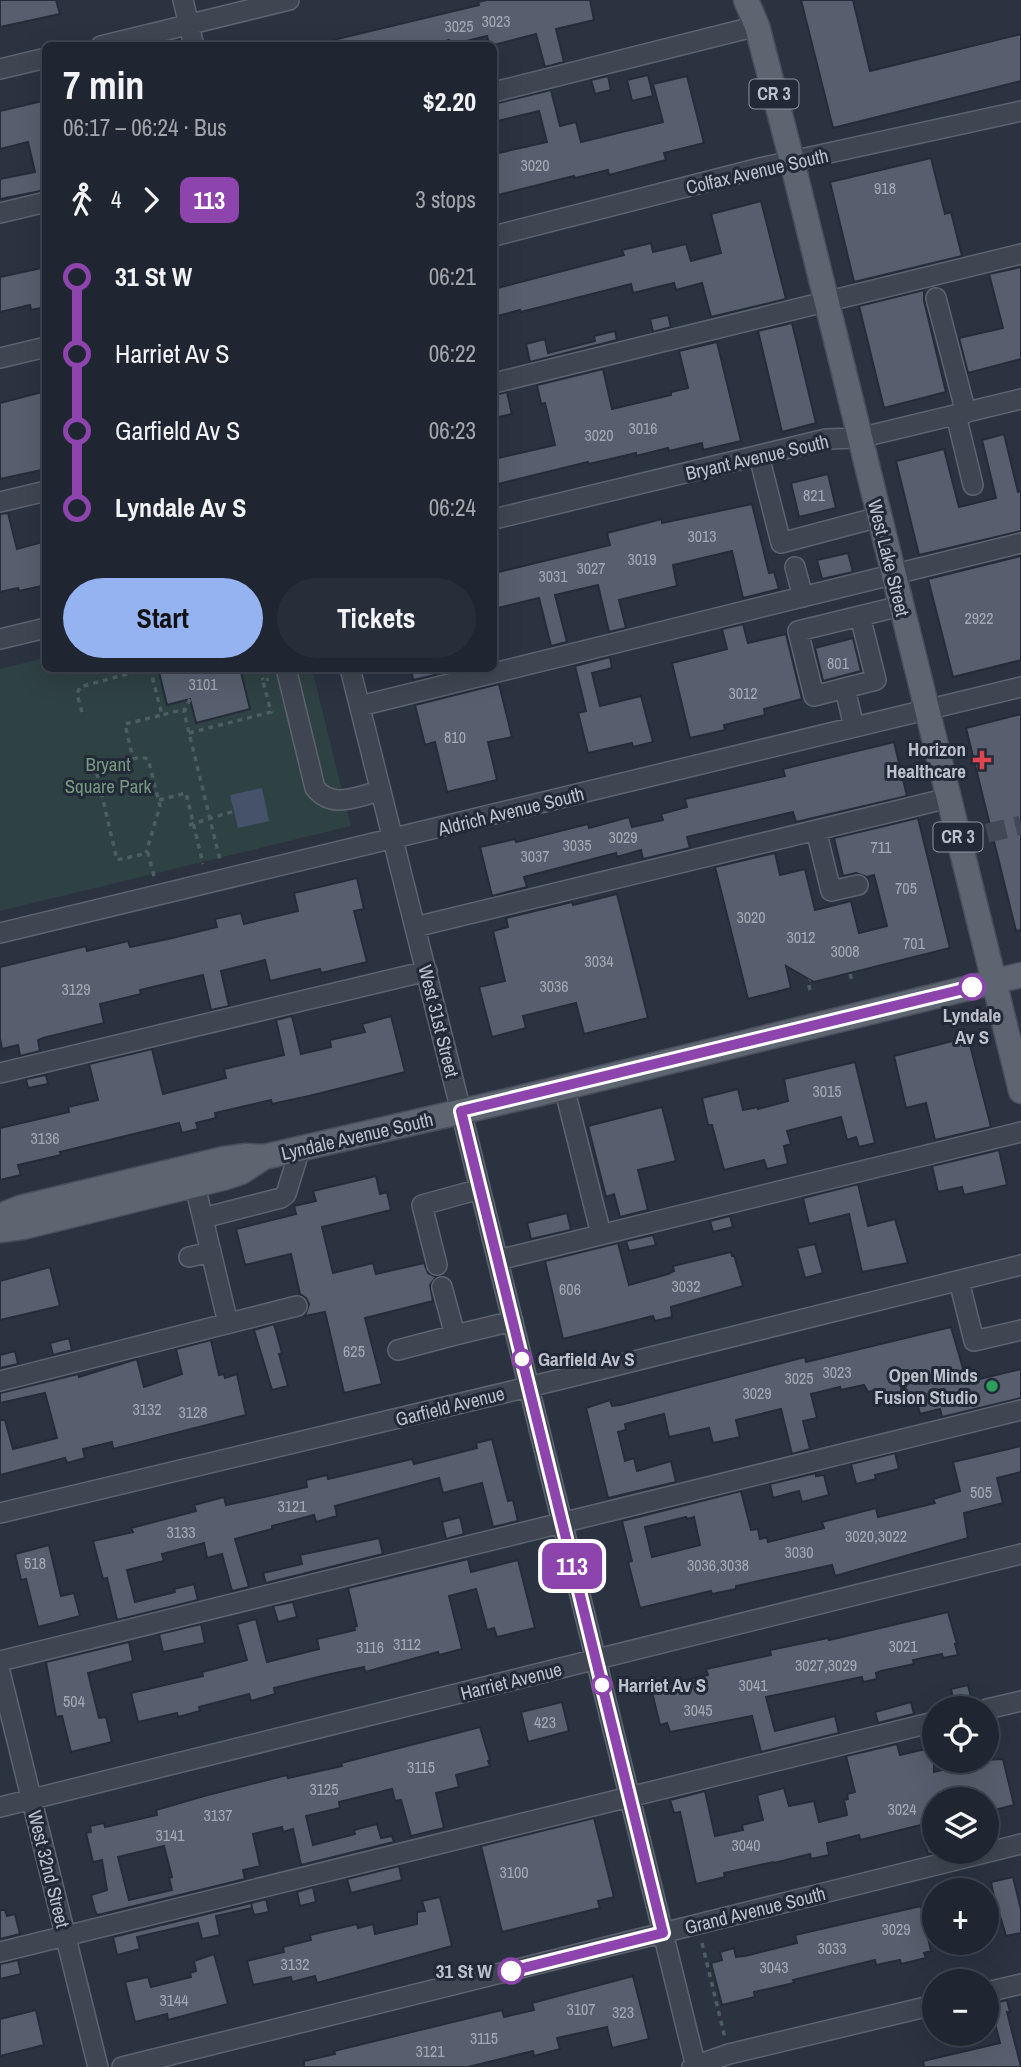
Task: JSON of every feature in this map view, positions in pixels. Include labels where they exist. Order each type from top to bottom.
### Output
[{"type":"main road","name":"West Lake Street","points":[[746,0],[757,26],[792,161],[1021,1091]]},
{"type":"main road","name":"West Lake Street","points":[[756,0],[757,26]]},
{"type":"main road","name":"Lyndale Avenue South","points":[[0,1216],[20,1208],[175,1170],[236,1157],[264,1157],[300,1149],[1021,975]]},
{"type":"main road","name":"Lyndale Avenue South","points":[[0,1230],[23,1227],[233,1175],[264,1157]]},
{"type":"street","points":[[183,0],[193,42]]},
{"type":"street","points":[[117,42],[289,0]]},
{"type":"street","points":[[497,91],[757,26]]},
{"type":"street","points":[[0,69],[42,59]]},
{"type":"street","name":"Colfax Avenue South","points":[[497,235],[792,161],[1021,111]]},
{"type":"street","points":[[0,213],[42,203]]},
{"type":"street","points":[[497,382],[1021,254]]},
{"type":"street","points":[[936,298],[973,485]]},
{"type":"street","points":[[0,358],[42,348]]},
{"type":"street","name":"Bryant Avenue South","points":[[497,518],[826,439],[859,438],[961,414],[1020,404]]},
{"type":"street","points":[[760,456],[781,543],[879,517]]},
{"type":"street","points":[[0,502],[42,492]]},
{"type":"street","points":[[359,706],[1021,543]]},
{"type":"street","points":[[795,567],[803,597]]},
{"type":"street","points":[[860,616],[876,680],[814,696],[798,631],[901,606]]},
{"type":"street","points":[[0,639],[42,629]]},
{"type":"street","points":[[287,672],[315,788],[322,797],[332,801],[381,790]]},
{"type":"street","name":"West 31st Street","points":[[351,672],[427,971],[694,2067]]},
{"type":"street","name":"Aldrich Avenue South","points":[[0,933],[1021,687]]},
{"type":"street","points":[[845,688],[854,727]]},
{"type":"street","points":[[415,927],[949,798]]},
{"type":"street","points":[[816,830],[831,891],[858,885]]},
{"type":"street","points":[[0,1073],[427,971]]},
{"type":"street","points":[[564,1087],[601,1234]]},
{"type":"street","points":[[498,1260],[1021,1132]]},
{"type":"street","points":[[203,1218],[281,1198],[286,1194],[300,1149]]},
{"type":"street","points":[[195,1185],[228,1323]]},
{"type":"street","points":[[437,1265],[422,1205],[480,1189]]},
{"type":"street","points":[[189,1257],[211,1252]]},
{"type":"street","name":"Garfield Avenue","points":[[0,1513],[529,1387],[1021,1265]]},
{"type":"street","points":[[959,1281],[974,1341],[1021,1330]]},
{"type":"street","points":[[442,1287],[455,1335]]},
{"type":"street","points":[[0,1381],[297,1306]]},
{"type":"street","points":[[398,1350],[513,1321]]},
{"type":"street","points":[[0,1661],[1021,1410]]},
{"type":"street","name":"Harriet Avenue","points":[[0,1807],[1021,1554]]},
{"type":"street","name":"West 32nd Street","points":[[0,1672],[98,2067]]},
{"type":"street","points":[[999,1706],[1021,1701]]},
{"type":"street","points":[[0,1952],[922,1725]]},
{"type":"street","name":"Grand Avenue South","points":[[122,2067],[1021,1844]]},
{"type":"street","points":[[999,1989],[1021,1983]]},
{"type":"street","points":[[694,2067],[729,2054],[922,2008]]},
{"type":"path","points":[[82,712],[77,694],[80,687],[135,672]]},
{"type":"path","points":[[151,672],[162,715]]},
{"type":"path","points":[[189,733],[271,712],[261,672]]},
{"type":"path","points":[[263,681],[285,672]]},
{"type":"path","points":[[190,699],[184,712],[220,860]]},
{"type":"path","points":[[133,759],[125,724],[185,709]]},
{"type":"path","points":[[146,853],[117,860],[97,774],[111,765],[140,757],[148,759],[160,806],[146,853],[154,876]]},
{"type":"path","points":[[159,800],[186,793],[191,824],[203,864]]},
{"type":"path","points":[[191,824],[234,811]]},
{"type":"path","points":[[850,974],[852,979]]},
{"type":"path","points":[[810,980],[810,990]]},
{"type":"path","points":[[702,1942],[729,2054]]},
{"type":"green space","name":"Bryant Square Park","points":[[42,659],[42,672],[313,672],[351,826],[0,911],[0,669]]},
{"type":"water","points":[[262,788],[269,821],[238,828],[230,795]]},
{"type":"building","points":[[0,0],[56,0],[60,14],[0,27]]},
{"type":"building","points":[[590,0],[594,20],[556,29],[564,62],[545,67],[536,34],[497,44],[497,42],[489,42],[487,36],[462,42],[333,42],[479,5],[478,2]]},
{"type":"building","points":[[801,0],[853,0],[870,71],[1021,34],[1021,81],[833,128]]},
{"type":"building","points":[[648,75],[653,96],[632,101],[627,80]]},
{"type":"building","points":[[608,76],[611,90],[595,94],[591,80]]},
{"type":"building","points":[[687,76],[704,143],[664,153],[666,160],[609,175],[608,170],[575,178],[574,176],[497,195],[497,153],[547,142],[539,111],[497,121],[497,103],[551,90],[560,126],[576,122],[581,142],[663,122],[653,84]]},
{"type":"building","points":[[42,101],[42,191],[0,199],[0,179],[35,172],[28,142],[0,149],[0,111]]},
{"type":"building","points":[[931,158],[945,214],[951,212],[962,256],[854,282],[830,182]]},
{"type":"building","points":[[761,201],[786,299],[711,317],[702,283],[676,290],[674,283],[633,293],[631,284],[497,316],[497,288],[624,255],[622,250],[651,243],[653,252],[686,244],[691,261],[721,253],[711,214]]},
{"type":"building","points":[[1021,267],[1021,359],[968,373],[959,338],[1003,328],[989,274]]},
{"type":"building","points":[[42,268],[42,308],[31,310],[30,305],[0,312],[0,277]]},
{"type":"building","points":[[924,290],[924,301],[946,392],[884,408],[859,306]]},
{"type":"building","points":[[668,315],[671,327],[653,332],[650,319]]},
{"type":"building","points":[[792,323],[816,423],[782,432],[758,331]]},
{"type":"building","points":[[615,331],[617,340],[530,362],[526,344],[545,339],[548,353],[595,341],[594,336]]},
{"type":"building","points":[[717,342],[741,441],[703,450],[702,443],[636,456],[636,453],[497,484],[497,458],[555,445],[545,403],[541,404],[537,385],[603,369],[612,409],[671,395],[671,392],[688,388],[679,351]]},
{"type":"building","points":[[42,392],[42,470],[0,479],[0,403]]},
{"type":"building","points":[[507,392],[512,414],[497,417],[497,394]]},
{"type":"building","points":[[1004,434],[1018,492],[1021,491],[1021,531],[919,555],[896,461],[944,449],[959,507],[996,498],[982,440]]},
{"type":"building","points":[[828,474],[836,508],[799,517],[791,483]]},
{"type":"building","points":[[752,504],[769,573],[774,572],[779,589],[743,598],[732,551],[673,565],[677,586],[619,600],[626,628],[609,632],[598,585],[555,595],[567,642],[551,646],[539,598],[497,608],[497,572],[610,545],[607,533],[662,519],[662,523]]},
{"type":"building","points":[[8,513],[17,549],[42,542],[42,586],[0,592],[0,514]]},
{"type":"building","points":[[848,553],[853,572],[822,579],[817,560]]},
{"type":"building","points":[[1021,556],[1021,660],[953,677],[928,579]]},
{"type":"building","points":[[743,624],[748,643],[786,634],[802,699],[764,709],[765,715],[724,725],[725,730],[690,738],[672,663],[727,649],[722,629]]},
{"type":"building","points":[[853,638],[861,671],[823,681],[815,648]]},
{"type":"building","points":[[610,657],[612,668],[592,673],[600,706],[641,696],[653,742],[633,747],[632,743],[588,753],[578,713],[586,711],[575,666]]},
{"type":"building","name":"Bryant Square Park","points":[[159,672],[241,672],[250,709],[196,723],[190,699],[167,705]]},
{"type":"building","points":[[412,672],[435,672],[435,675],[413,680]]},
{"type":"building","points":[[499,684],[512,737],[488,742],[497,780],[447,792],[435,742],[425,745],[415,705]]},
{"type":"building","points":[[1021,714],[1021,930],[1016,931],[966,728]]},
{"type":"building","points":[[894,742],[907,796],[796,822],[793,812],[687,837],[690,848],[643,859],[641,850],[617,857],[616,853],[524,877],[527,887],[492,896],[480,847],[515,839],[516,842],[588,824],[589,828],[629,817],[632,827],[663,820],[661,814],[687,807],[685,799],[785,776],[783,769]]},
{"type":"building","points":[[918,818],[950,948],[814,982],[786,966],[791,988],[748,999],[715,867],[775,853],[780,875],[805,869],[815,910],[851,901],[859,933],[887,926],[874,875],[867,877],[856,873],[843,876],[834,838]]},
{"type":"building","points":[[357,878],[364,909],[354,911],[367,962],[321,973],[320,969],[270,981],[265,960],[221,971],[229,1006],[211,1010],[203,975],[140,990],[141,994],[100,1004],[104,1023],[38,1040],[40,1051],[20,1056],[18,1045],[2,1049],[0,967],[86,946],[87,951],[128,941],[130,947],[168,939],[217,927],[215,919],[241,913],[244,924],[298,911],[294,893]]},
{"type":"building","points":[[617,894],[648,1018],[584,1034],[576,1003],[523,1016],[526,1028],[492,1037],[479,987],[505,981],[493,931],[508,927],[506,918]]},
{"type":"building","points":[[292,1016],[301,1054],[331,1047],[330,1040],[365,1032],[362,1024],[391,1016],[405,1072],[272,1104],[271,1100],[215,1113],[216,1118],[196,1123],[198,1129],[182,1133],[179,1123],[60,1152],[61,1155],[18,1165],[21,1175],[0,1180],[0,1128],[69,1112],[68,1107],[98,1100],[89,1064],[152,1049],[163,1094],[226,1078],[224,1069],[284,1055],[276,1020]]},
{"type":"building","points":[[968,1037],[991,1127],[935,1140],[926,1103],[906,1108],[894,1056]]},
{"type":"building","points":[[855,1062],[875,1143],[859,1147],[856,1137],[847,1140],[841,1117],[787,1131],[791,1144],[784,1146],[788,1164],[767,1169],[764,1160],[724,1170],[712,1125],[708,1125],[702,1098],[738,1089],[743,1110],[758,1109],[788,1101],[784,1079]]},
{"type":"building","points":[[46,1075],[48,1084],[28,1088],[26,1079]]},
{"type":"building","points":[[662,1107],[676,1161],[638,1170],[648,1210],[620,1217],[614,1194],[606,1197],[588,1126]]},
{"type":"building","points":[[999,1150],[1007,1185],[964,1195],[962,1187],[938,1192],[932,1166]]},
{"type":"building","points":[[376,1176],[380,1194],[387,1192],[391,1210],[322,1227],[333,1273],[373,1263],[376,1274],[424,1263],[428,1273],[436,1277],[430,1285],[433,1301],[365,1318],[382,1384],[344,1393],[325,1312],[305,1316],[309,1304],[300,1294],[291,1254],[245,1265],[236,1229],[296,1214],[294,1206],[316,1201],[313,1191]]},
{"type":"building","points":[[858,1184],[868,1226],[895,1219],[908,1263],[862,1272],[849,1214],[809,1224],[803,1198]]},
{"type":"building","points":[[567,1213],[571,1230],[531,1239],[527,1223]]},
{"type":"building","points":[[730,1216],[733,1227],[713,1232],[710,1221]]},
{"type":"building","points":[[653,1235],[656,1245],[629,1251],[626,1241]]},
{"type":"building","points":[[618,1243],[629,1285],[668,1274],[674,1271],[673,1266],[731,1252],[743,1286],[671,1307],[672,1317],[655,1321],[653,1316],[563,1339],[545,1261]]},
{"type":"building","points":[[815,1244],[823,1273],[805,1278],[797,1248]]},
{"type":"building","points":[[50,1267],[60,1306],[0,1320],[0,1281]]},
{"type":"building","points":[[274,1324],[288,1386],[272,1390],[254,1330]]},
{"type":"building","points":[[951,1327],[967,1382],[1021,1369],[1021,1398],[942,1417],[940,1409],[920,1414],[915,1394],[882,1402],[880,1389],[868,1392],[864,1385],[811,1394],[817,1418],[803,1421],[810,1449],[792,1454],[781,1409],[736,1420],[740,1437],[713,1443],[709,1428],[669,1437],[664,1414],[625,1424],[626,1430],[618,1432],[625,1461],[634,1458],[637,1471],[671,1461],[676,1482],[608,1498],[586,1408],[610,1400],[612,1406],[620,1405],[805,1357],[806,1362]]},
{"type":"building","points":[[69,1338],[72,1350],[53,1355],[50,1343]]},
{"type":"building","points":[[211,1340],[219,1375],[224,1374],[225,1378],[237,1374],[246,1415],[113,1449],[112,1442],[83,1449],[85,1458],[67,1463],[65,1458],[0,1475],[0,1420],[5,1420],[13,1449],[57,1438],[45,1393],[0,1403],[0,1393],[78,1374],[79,1377],[137,1359],[144,1387],[182,1374],[176,1349]]},
{"type":"building","points":[[15,1351],[18,1364],[0,1368],[0,1355]]},
{"type":"building","points":[[492,1439],[508,1501],[513,1500],[518,1521],[493,1527],[482,1483],[443,1493],[439,1478],[335,1506],[337,1516],[316,1522],[314,1515],[235,1539],[249,1587],[232,1591],[222,1554],[207,1558],[204,1543],[162,1554],[164,1561],[127,1570],[135,1602],[175,1592],[174,1589],[194,1584],[198,1600],[117,1620],[107,1578],[103,1579],[93,1541],[133,1532],[131,1528],[196,1511],[194,1505],[224,1497],[226,1505],[264,1497],[307,1487],[306,1480],[327,1475],[328,1479],[412,1459],[414,1464],[477,1448],[476,1443]]},
{"type":"building","points":[[1021,1446],[1021,1472],[997,1478],[1003,1503],[964,1513],[968,1538],[835,1576],[832,1565],[736,1586],[736,1589],[712,1594],[711,1591],[640,1608],[628,1562],[632,1561],[622,1521],[741,1491],[751,1530],[758,1529],[760,1539],[767,1537],[768,1542],[824,1528],[822,1522],[876,1508],[878,1517],[935,1503],[933,1499],[960,1491],[953,1462]],"holes":[[[686,1517],[694,1517],[700,1545],[652,1557],[645,1527]]]},
{"type":"building","points":[[895,1453],[899,1469],[875,1475],[876,1479],[856,1484],[851,1464]]},
{"type":"building","points":[[816,1473],[816,1476],[824,1475],[829,1495],[802,1502],[799,1491],[773,1498],[770,1484]]},
{"type":"building","points":[[460,1517],[464,1534],[446,1539],[442,1522]]},
{"type":"building","points":[[379,1538],[383,1554],[266,1583],[263,1573],[302,1564],[300,1555]]},
{"type":"building","points":[[49,1545],[61,1596],[74,1593],[80,1616],[38,1627],[26,1579],[21,1580],[15,1554]]},
{"type":"building","points":[[468,1559],[471,1572],[518,1560],[535,1628],[497,1637],[494,1628],[487,1630],[476,1589],[449,1596],[462,1649],[439,1655],[438,1652],[365,1672],[364,1667],[326,1675],[274,1688],[275,1694],[251,1701],[249,1694],[199,1707],[200,1711],[178,1717],[177,1713],[138,1722],[131,1693],[203,1676],[202,1672],[247,1660],[237,1624],[256,1619],[267,1662],[319,1649],[317,1639],[355,1630],[354,1627],[357,1626],[348,1588]]},
{"type":"building","points":[[293,1602],[297,1617],[278,1622],[273,1606]]},
{"type":"building","points":[[948,1612],[958,1655],[943,1658],[942,1654],[913,1660],[914,1664],[876,1673],[877,1679],[863,1682],[862,1677],[766,1697],[775,1731],[835,1716],[839,1733],[761,1752],[752,1716],[670,1732],[667,1723],[660,1725],[651,1688],[708,1675],[706,1669],[771,1655],[770,1650],[828,1638],[829,1640]]},
{"type":"building","points":[[201,1624],[205,1643],[163,1652],[159,1634]]},
{"type":"building","points":[[129,1642],[133,1661],[88,1673],[99,1718],[106,1717],[112,1742],[71,1752],[62,1716],[56,1717],[46,1662]]},
{"type":"building","points":[[968,1685],[971,1696],[952,1696],[951,1689]]},
{"type":"building","points":[[562,1702],[569,1731],[528,1742],[521,1712]]},
{"type":"building","points":[[911,1702],[914,1714],[878,1723],[875,1712]]},
{"type":"building","points":[[480,1727],[490,1766],[456,1775],[459,1787],[436,1793],[444,1828],[411,1836],[401,1800],[395,1801],[392,1789],[339,1802],[340,1808],[306,1816],[313,1845],[355,1834],[354,1830],[377,1824],[381,1838],[392,1836],[394,1842],[301,1865],[293,1829],[283,1832],[282,1827],[253,1834],[260,1866],[243,1870],[245,1879],[97,1915],[91,1895],[107,1890],[102,1860],[93,1862],[86,1833],[91,1832],[90,1826],[104,1823],[105,1827],[157,1815],[156,1810],[204,1796],[287,1775],[288,1778],[342,1766],[341,1763]],"holes":[[[164,1846],[172,1877],[169,1878],[172,1890],[129,1900],[118,1857]]]},
{"type":"building","points":[[897,1744],[900,1755],[922,1750],[922,1773],[999,1773],[999,1759],[1003,1759],[1014,1805],[999,1809],[999,1787],[922,1787],[922,1829],[921,1825],[860,1840],[859,1835],[827,1843],[829,1855],[811,1859],[810,1854],[773,1862],[724,1873],[725,1877],[696,1884],[680,1812],[674,1813],[670,1800],[705,1791],[715,1836],[743,1830],[742,1825],[763,1820],[757,1795],[784,1788],[789,1806],[814,1801],[819,1822],[847,1815],[844,1800],[848,1799],[847,1794],[855,1792],[846,1756]]},
{"type":"building","points":[[594,1818],[614,1897],[598,1901],[600,1908],[502,1932],[481,1846]]},
{"type":"building","points":[[399,1866],[402,1880],[351,1893],[347,1879]]},
{"type":"building","points":[[1013,1877],[1021,1910],[1021,1933],[1006,1936],[999,1916],[999,1880]]},
{"type":"building","points":[[313,1887],[316,1902],[300,1906],[297,1892]]},
{"type":"building","points":[[440,1897],[452,1946],[317,1983],[315,1976],[292,1982],[291,1977],[253,1985],[247,1961],[284,1952],[283,1947],[311,1940],[310,1935],[357,1924],[358,1928],[373,1924],[375,1934],[417,1924],[417,1912],[425,1911],[422,1901]]},
{"type":"building","points":[[266,1899],[269,1912],[254,1915],[252,1908],[216,1916],[220,1935],[202,1939],[198,1923],[137,1937],[140,1949],[117,1955],[113,1937]]},
{"type":"building","points":[[921,1906],[922,1955],[926,1958],[901,1964],[900,1960],[876,1965],[875,1960],[793,1980],[794,1983],[754,1992],[755,1997],[722,2005],[711,1963],[722,1960],[720,1952],[734,1948],[736,1957],[745,1956],[797,1943],[795,1935]]},
{"type":"building","points":[[0,1910],[5,1910],[7,1916],[15,1914],[20,1934],[0,1939]]},
{"type":"building","points":[[214,1954],[228,2004],[168,2020],[167,2014],[135,2022],[125,1982],[148,1977],[151,1987],[191,1977],[190,1973],[196,1971],[194,1961]]},
{"type":"building","points":[[18,1960],[21,1974],[0,1979],[0,1964]]},
{"type":"building","points":[[633,1976],[649,2039],[612,2048],[607,2027],[557,2038],[560,2049],[534,2056],[533,2051],[468,2067],[304,2067],[304,2061],[335,2054],[334,2051],[502,2010],[504,2017],[534,2010],[532,2003]]},
{"type":"building","points":[[1007,2000],[1010,2012],[1007,2012],[1021,2067],[924,2067],[923,2061],[987,2046],[999,2046],[999,2002]]},
{"type":"building","points":[[36,2010],[44,2045],[0,2056],[0,2019]]},
{"type":"tunnel","points":[[959,840],[1021,825]]},
{"type":"bus line","name":"113","points":[[511,1971],[663,1933],[461,1111],[972,987]]},
{"type":"place","name":"Horizon Healthcare","points":[[982,760]]},
{"type":"place","name":"Lyndale Av S","points":[[972,987]]},
{"type":"place","name":"Garfield Av S","points":[[522,1359]]},
{"type":"place","name":"Open Minds Fusion Studio","points":[[992,1386]]},
{"type":"place","name":"Harriet Av S","points":[[602,1685]]},
{"type":"place","name":"31 St W","points":[[511,1971]]}]
